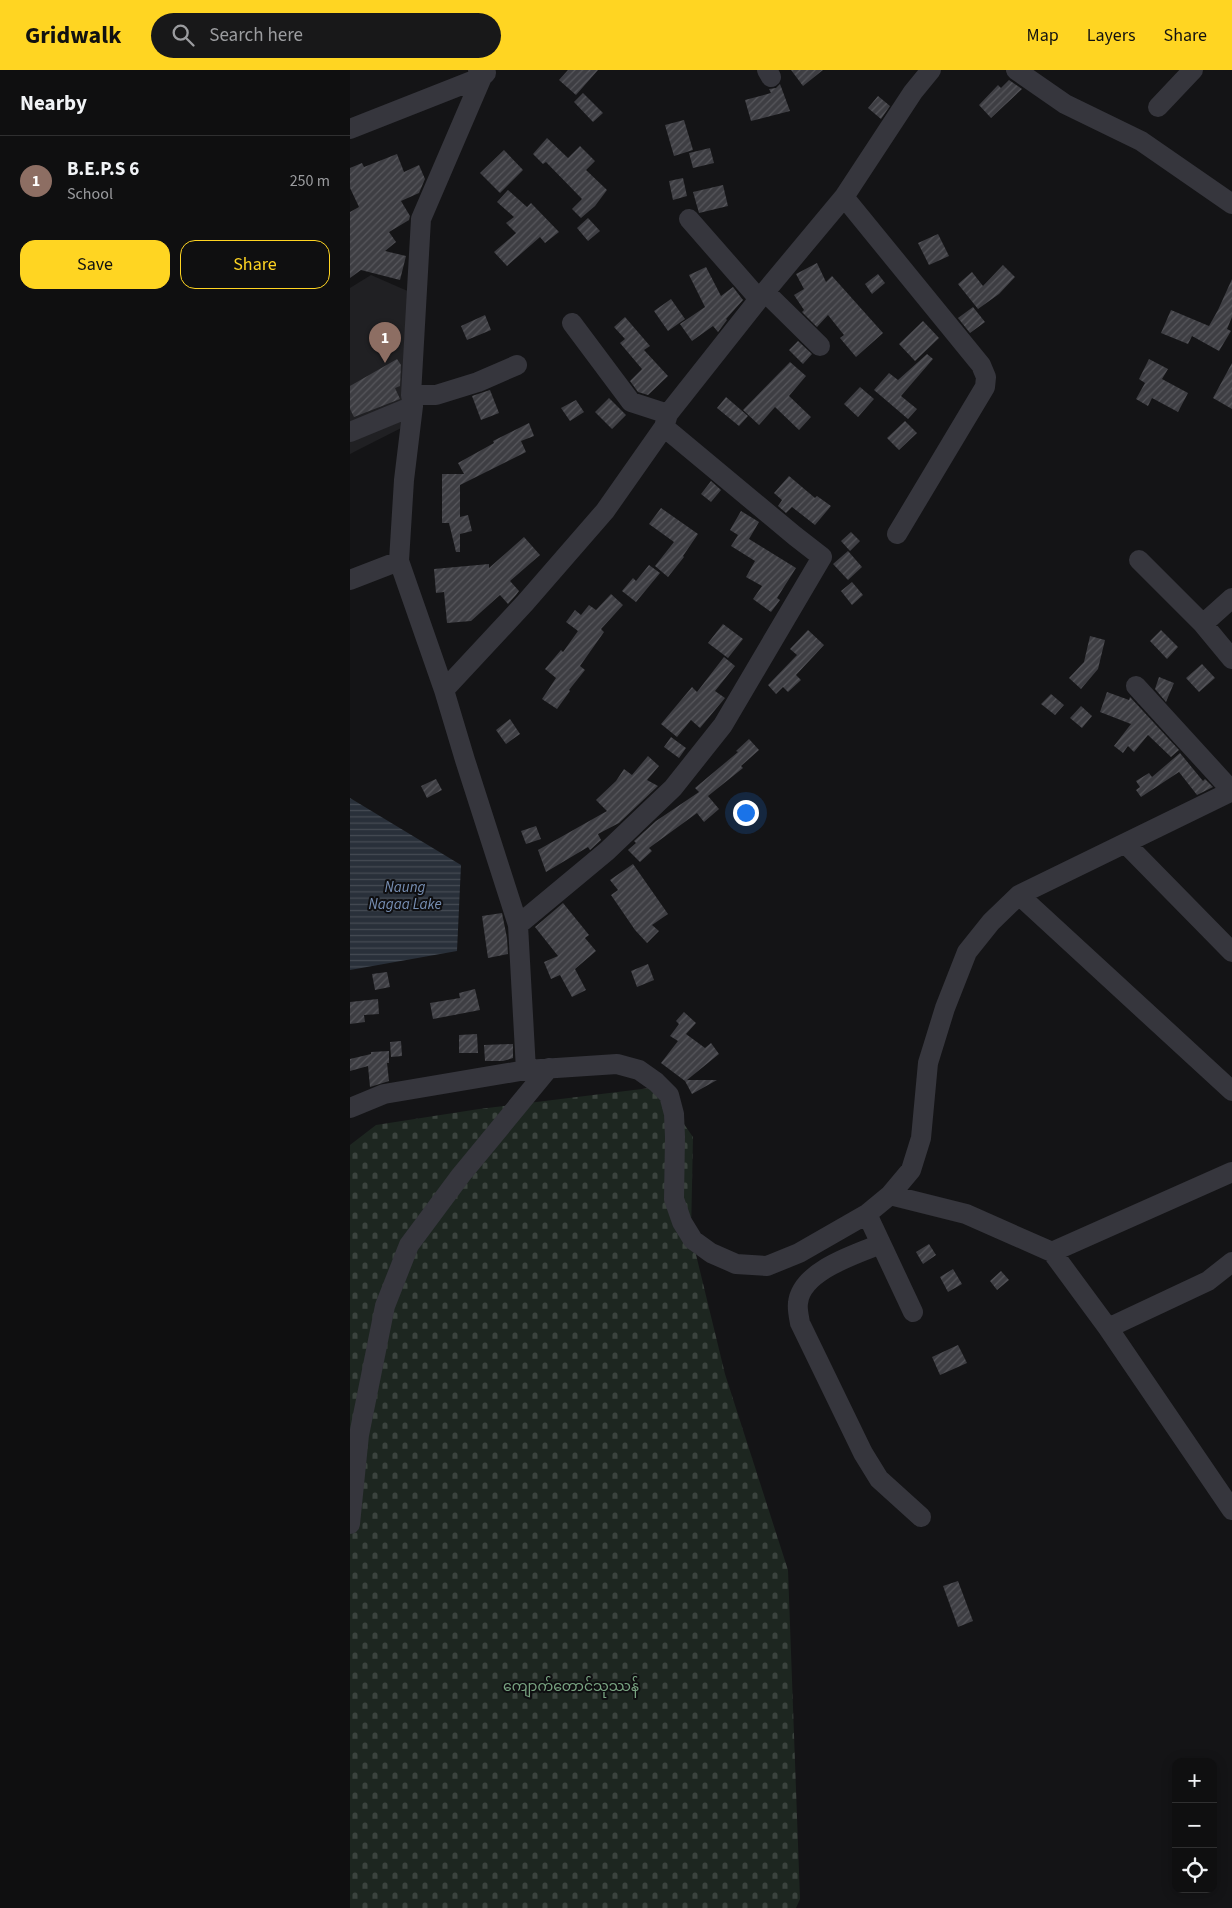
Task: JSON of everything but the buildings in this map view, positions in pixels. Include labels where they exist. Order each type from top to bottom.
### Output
[{"type":"street","points":[[444,690],[525,603],[605,511],[666,420],[762,296],[844,197],[913,92],[930,70]]},
{"type":"street","points":[[1016,70],[1064,104],[1141,141],[1232,204]]},
{"type":"street","points":[[1158,106],[1192,70]]},
{"type":"street","points":[[350,129],[483,72]]},
{"type":"street","points":[[483,72],[421,219],[412,401],[404,480],[399,561],[444,690],[518,925],[526,1070]]},
{"type":"street","points":[[844,197],[981,365],[986,377],[985,387],[897,534]]},
{"type":"street","points":[[689,220],[762,296],[820,346]]},
{"type":"street","points":[[518,925],[607,851],[673,788],[723,725],[822,557],[795,536],[666,420],[631,402],[572,323]]},
{"type":"street","points":[[350,432],[412,401],[478,382],[517,364]]},
{"type":"street","points":[[1138,560],[1203,624],[1232,659]]},
{"type":"street","points":[[350,580],[399,561]]},
{"type":"street","points":[[1203,624],[1232,598]]},
{"type":"street","points":[[350,1108],[384,1094],[526,1070],[617,1064],[639,1070],[656,1082],[669,1095],[674,1114],[674,1199],[682,1222],[693,1240],[711,1253],[736,1264],[768,1266],[798,1253],[867,1214],[890,1195],[911,1170],[921,1138],[928,1063],[945,1008],[967,952],[992,922],[1019,895],[1232,791],[1136,686]]},
{"type":"street","points":[[1126,844],[1232,952]]},
{"type":"street","points":[[1019,895],[1232,1091]]},
{"type":"street","points":[[350,1524],[359,1435],[384,1306],[409,1245],[461,1174],[549,1068]]},
{"type":"street","points":[[1052,1252],[1232,1172]]},
{"type":"street","points":[[890,1195],[966,1214],[1052,1252],[1108,1328],[1232,1510]]},
{"type":"street","points":[[867,1214],[913,1312]]},
{"type":"street","points":[[881,1244],[826,1267],[805,1287],[798,1302],[800,1323],[864,1453],[880,1479],[922,1517]]},
{"type":"street","points":[[1108,1328],[1208,1282],[1232,1262]]},
{"type":"shaded area","points":[[371,275],[419,296],[417,420],[350,454],[350,288]]},
{"type":"green space","name":"ကျောက်တောင်သုဿန်","points":[[658,1087],[693,1137],[691,1234],[725,1374],[788,1570],[800,1899],[796,1908],[350,1908],[350,1145],[376,1125],[479,1109]]},
{"type":"water","name":"Naung Nagaa Lake","points":[[350,798],[461,865],[457,951],[350,970]]},
{"type":"place","name":"B.E.P.S 6","points":[[385,363]]}]
